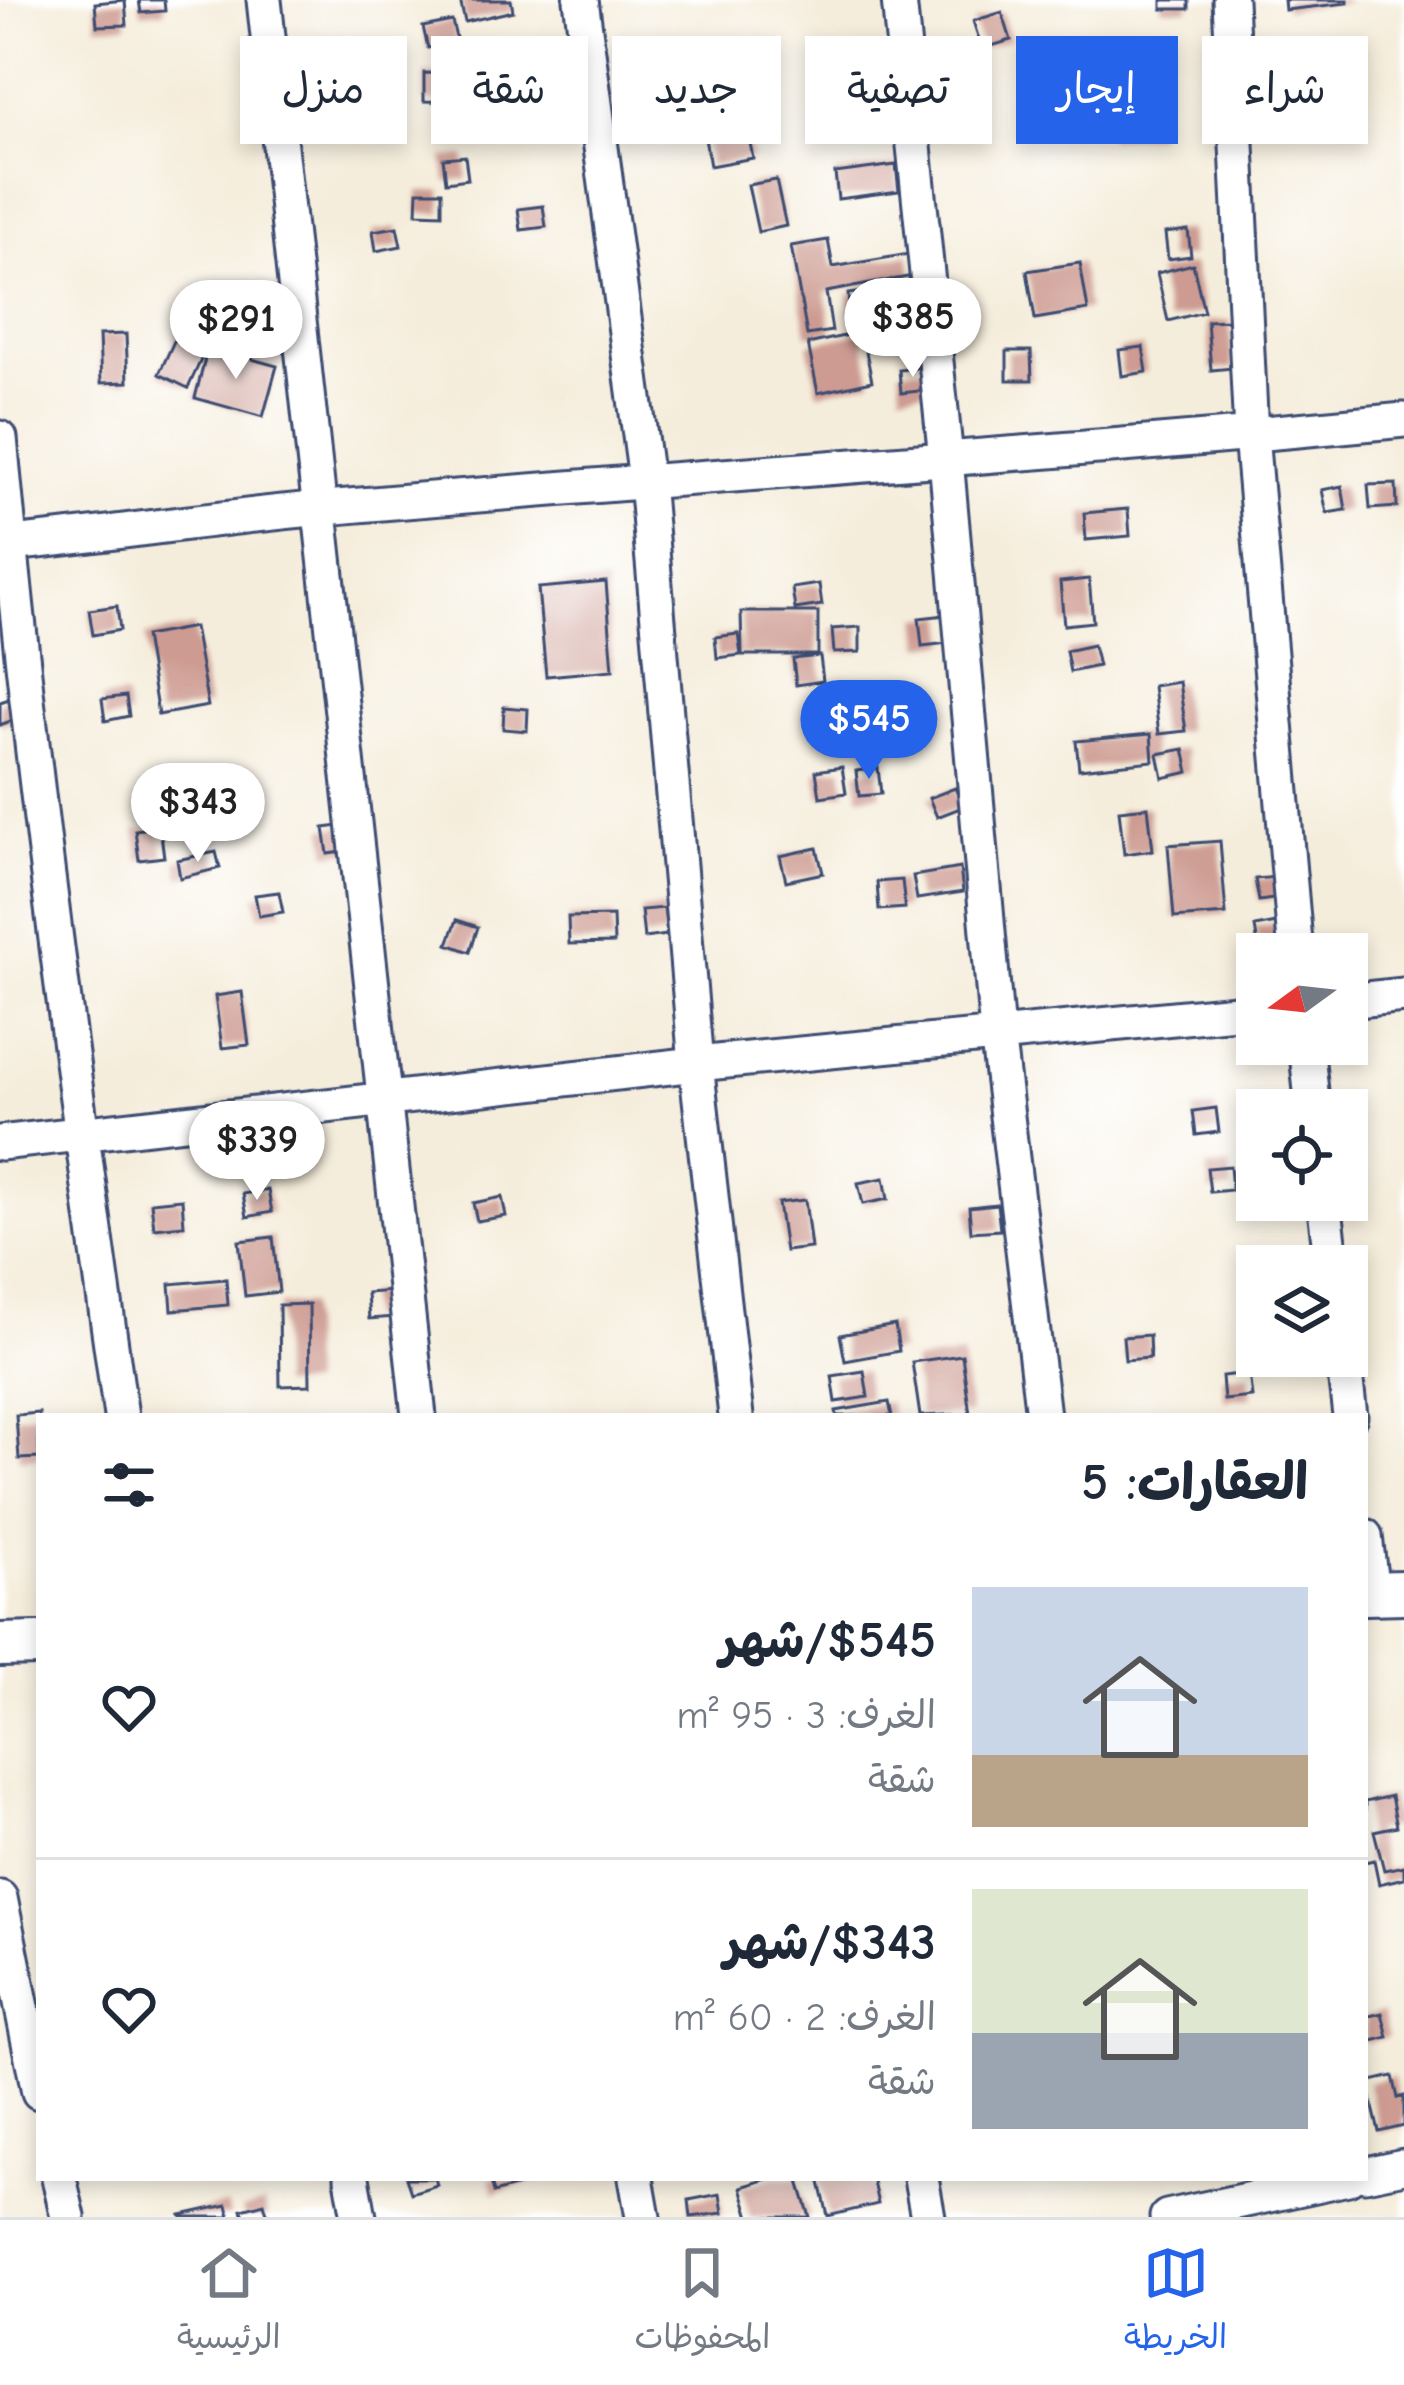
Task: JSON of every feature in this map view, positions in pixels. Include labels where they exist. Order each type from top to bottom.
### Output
[{"type":"street","points":[[264,0],[419,1413]]},
{"type":"street","points":[[581,0],[646,480],[696,1064],[736,1413]]},
{"type":"street","points":[[898,0],[946,459],[997,1033],[1043,1413]]},
{"type":"street","points":[[1230,0],[1251,435],[1294,933]]},
{"type":"street","points":[[5,545],[318,508],[1404,420]]},
{"type":"street","points":[[0,438],[5,545],[121,1413]]},
{"type":"street","points":[[1368,999],[1404,995]]},
{"type":"street","points":[[0,1143],[696,1064],[1236,1012]]},
{"type":"street","points":[[1346,1377],[1351,1413]]},
{"type":"street","points":[[1368,1544],[1389,1596]]},
{"type":"street","points":[[0,1646],[36,1644]]},
{"type":"street","points":[[0,1898],[36,2077]]},
{"type":"street","points":[[1368,2173],[1404,2166]]},
{"type":"street","points":[[60,2181],[68,2217]]},
{"type":"street","points":[[353,2181],[359,2217]]},
{"type":"street","points":[[637,2181],[643,2217]]},
{"type":"street","points":[[922,2181],[928,2217]]},
{"type":"street","points":[[1167,2217],[1214,2201],[1331,2181]]},
{"type":"building","points":[[125,0],[127,25],[97,26],[95,3]]},
{"type":"building","points":[[139,0],[164,0],[165,11],[141,13]]},
{"type":"building","points":[[460,0],[511,0],[513,11],[465,22]]},
{"type":"building","points":[[1162,0],[1189,0],[1189,9],[1162,9]]},
{"type":"building","points":[[1284,0],[1348,0],[1348,3],[1285,10]]},
{"type":"building","points":[[1002,12],[1011,40],[992,46],[992,36],[978,36],[973,21]]},
{"type":"building","points":[[452,21],[456,36],[431,36],[428,48],[423,27]]},
{"type":"building","points":[[424,73],[431,73],[431,101],[424,101]]},
{"type":"building","points":[[706,144],[750,144],[753,158],[710,166]]},
{"type":"building","points":[[465,156],[468,179],[446,182],[443,158]]},
{"type":"building","points":[[896,165],[899,191],[838,199],[835,173]]},
{"type":"building","points":[[776,180],[786,226],[758,232],[748,185]]},
{"type":"building","points":[[418,191],[442,191],[442,214],[417,213]]},
{"type":"building","points":[[543,206],[546,227],[521,230],[518,209]]},
{"type":"building","points":[[397,227],[401,246],[376,251],[373,231]]},
{"type":"building","points":[[1188,230],[1191,256],[1168,259],[1165,233]]},
{"type":"building","points":[[828,240],[833,267],[909,254],[913,276],[826,292],[832,331],[807,335],[791,246]]},
{"type":"building","points":[[1080,263],[1088,310],[1035,319],[1027,271]]},
{"type":"building","points":[[1193,264],[1204,312],[1168,321],[1157,273]]},
{"type":"building","points":[[875,290],[878,312],[850,315],[848,294]]},
{"type":"building","points":[[1230,320],[1233,368],[1211,370],[1207,321]]},
{"type":"building","points":[[181,326],[210,340],[188,388],[159,374]]},
{"type":"building","points":[[862,332],[872,381],[818,393],[808,344]]},
{"type":"building","points":[[126,334],[128,382],[101,383],[99,335]]},
{"type":"building","points":[[208,347],[277,366],[263,417],[195,398]]},
{"type":"building","points":[[1143,347],[1147,372],[1122,376],[1119,350]]},
{"type":"building","points":[[1007,351],[1031,351],[1032,380],[1007,380]]},
{"type":"building","points":[[925,367],[928,390],[901,393],[899,370]]},
{"type":"building","points":[[1396,484],[1397,507],[1370,509],[1368,485]]},
{"type":"building","points":[[1342,486],[1346,510],[1327,513],[1322,490]]},
{"type":"building","points":[[1128,509],[1130,536],[1086,540],[1084,513]]},
{"type":"building","points":[[1089,579],[1093,622],[1064,625],[1060,582]]},
{"type":"building","points":[[606,582],[613,670],[546,676],[538,588]]},
{"type":"building","points":[[819,584],[822,605],[795,609],[792,588]]},
{"type":"building","points":[[117,606],[120,630],[93,635],[89,610]]},
{"type":"building","points":[[741,612],[818,612],[818,655],[742,655]]},
{"type":"building","points":[[946,615],[949,643],[922,646],[919,618]]},
{"type":"building","points":[[194,627],[208,706],[158,715],[145,636]]},
{"type":"building","points":[[860,627],[860,652],[834,653],[832,629]]},
{"type":"building","points":[[738,634],[741,655],[717,658],[715,637]]},
{"type":"building","points":[[1093,645],[1098,666],[1070,672],[1066,651]]},
{"type":"building","points":[[820,656],[823,681],[796,685],[793,659]]},
{"type":"building","points":[[1179,682],[1186,731],[1159,734],[1153,686]]},
{"type":"building","points":[[126,696],[129,716],[105,721],[102,699]]},
{"type":"building","points":[[9,699],[16,719],[0,725],[0,702]]},
{"type":"building","points":[[504,707],[528,709],[527,731],[503,729]]},
{"type":"building","points":[[1151,734],[1153,761],[1079,769],[1076,741]]},
{"type":"building","points":[[1184,749],[1189,772],[1163,778],[1158,754]]},
{"type":"building","points":[[842,767],[846,793],[820,797],[816,771]]},
{"type":"building","points":[[878,768],[881,794],[859,796],[856,771]]},
{"type":"building","points":[[955,788],[963,807],[937,817],[929,798]]},
{"type":"building","points":[[1148,807],[1153,850],[1124,854],[1119,810]]},
{"type":"building","points":[[354,824],[357,850],[328,854],[324,828]]},
{"type":"building","points":[[160,827],[164,857],[139,860],[135,830]]},
{"type":"building","points":[[1220,841],[1226,914],[1174,918],[1168,845]]},
{"type":"building","points":[[817,848],[823,873],[786,881],[780,856]]},
{"type":"building","points":[[216,852],[220,868],[180,878],[177,860]]},
{"type":"building","points":[[960,868],[963,892],[917,899],[913,876]]},
{"type":"building","points":[[1277,877],[1280,898],[1259,901],[1255,879]]},
{"type":"building","points":[[902,880],[905,908],[879,910],[877,882]]},
{"type":"building","points":[[279,892],[283,912],[259,916],[255,895]]},
{"type":"building","points":[[664,908],[667,935],[644,938],[641,910]]},
{"type":"building","points":[[613,916],[614,943],[569,944],[568,917]]},
{"type":"building","points":[[457,920],[478,927],[470,952],[448,944]]},
{"type":"building","points":[[1282,922],[1284,933],[1256,933],[1255,927]]},
{"type":"building","points":[[242,992],[249,1045],[222,1048],[215,996]]},
{"type":"building","points":[[1216,1108],[1219,1132],[1196,1135],[1193,1111]]},
{"type":"building","points":[[1230,1166],[1232,1190],[1210,1192],[1207,1168]]},
{"type":"building","points":[[884,1178],[888,1199],[863,1204],[858,1183]]},
{"type":"building","points":[[268,1190],[272,1212],[247,1217],[243,1194]]},
{"type":"building","points":[[502,1197],[506,1216],[477,1221],[473,1203]]},
{"type":"building","points":[[182,1199],[184,1225],[154,1228],[151,1202]]},
{"type":"building","points":[[805,1200],[811,1248],[785,1251],[778,1203]]},
{"type":"building","points":[[997,1204],[1000,1230],[971,1232],[969,1207]]},
{"type":"building","points":[[273,1237],[279,1292],[245,1296],[239,1241]]},
{"type":"building","points":[[226,1279],[228,1305],[172,1310],[170,1284]]},
{"type":"building","points":[[393,1291],[395,1317],[369,1319],[367,1293]]},
{"type":"building","points":[[309,1304],[310,1385],[280,1386],[279,1305]]},
{"type":"building","points":[[895,1325],[899,1351],[845,1361],[840,1335]]},
{"type":"building","points":[[1149,1335],[1150,1358],[1125,1360],[1123,1337]]},
{"type":"building","points":[[962,1355],[970,1413],[920,1413],[912,1362]]},
{"type":"building","points":[[864,1371],[868,1397],[836,1402],[832,1376]]},
{"type":"building","points":[[1222,1376],[1250,1377],[1252,1397],[1224,1400]]},
{"type":"building","points":[[889,1402],[891,1413],[836,1413]]},
{"type":"building","points":[[36,1413],[36,1458],[19,1459],[16,1415]]},
{"type":"building","points":[[1391,1796],[1397,1826],[1374,1831],[1384,1870],[1404,1866],[1404,1878],[1379,1884],[1374,1860],[1368,1861],[1368,1801]]},
{"type":"building","points":[[1382,2013],[1388,2037],[1368,2042],[1368,2016]]},
{"type":"building","points":[[1393,2076],[1398,2098],[1404,2096],[1404,2126],[1379,2132],[1368,2082]]},
{"type":"building","points":[[407,2181],[436,2181],[437,2185],[411,2193]]},
{"type":"building","points":[[491,2181],[535,2181],[494,2193]]},
{"type":"building","points":[[761,2181],[799,2181],[810,2217],[750,2217],[741,2187]]},
{"type":"building","points":[[820,2181],[873,2181],[878,2204],[828,2216]]},
{"type":"building","points":[[720,2194],[723,2213],[691,2217],[689,2200]]},
{"type":"building","points":[[264,2203],[268,2217],[244,2217],[242,2209]]},
{"type":"building","points":[[227,2205],[230,2217],[181,2215]]}]
